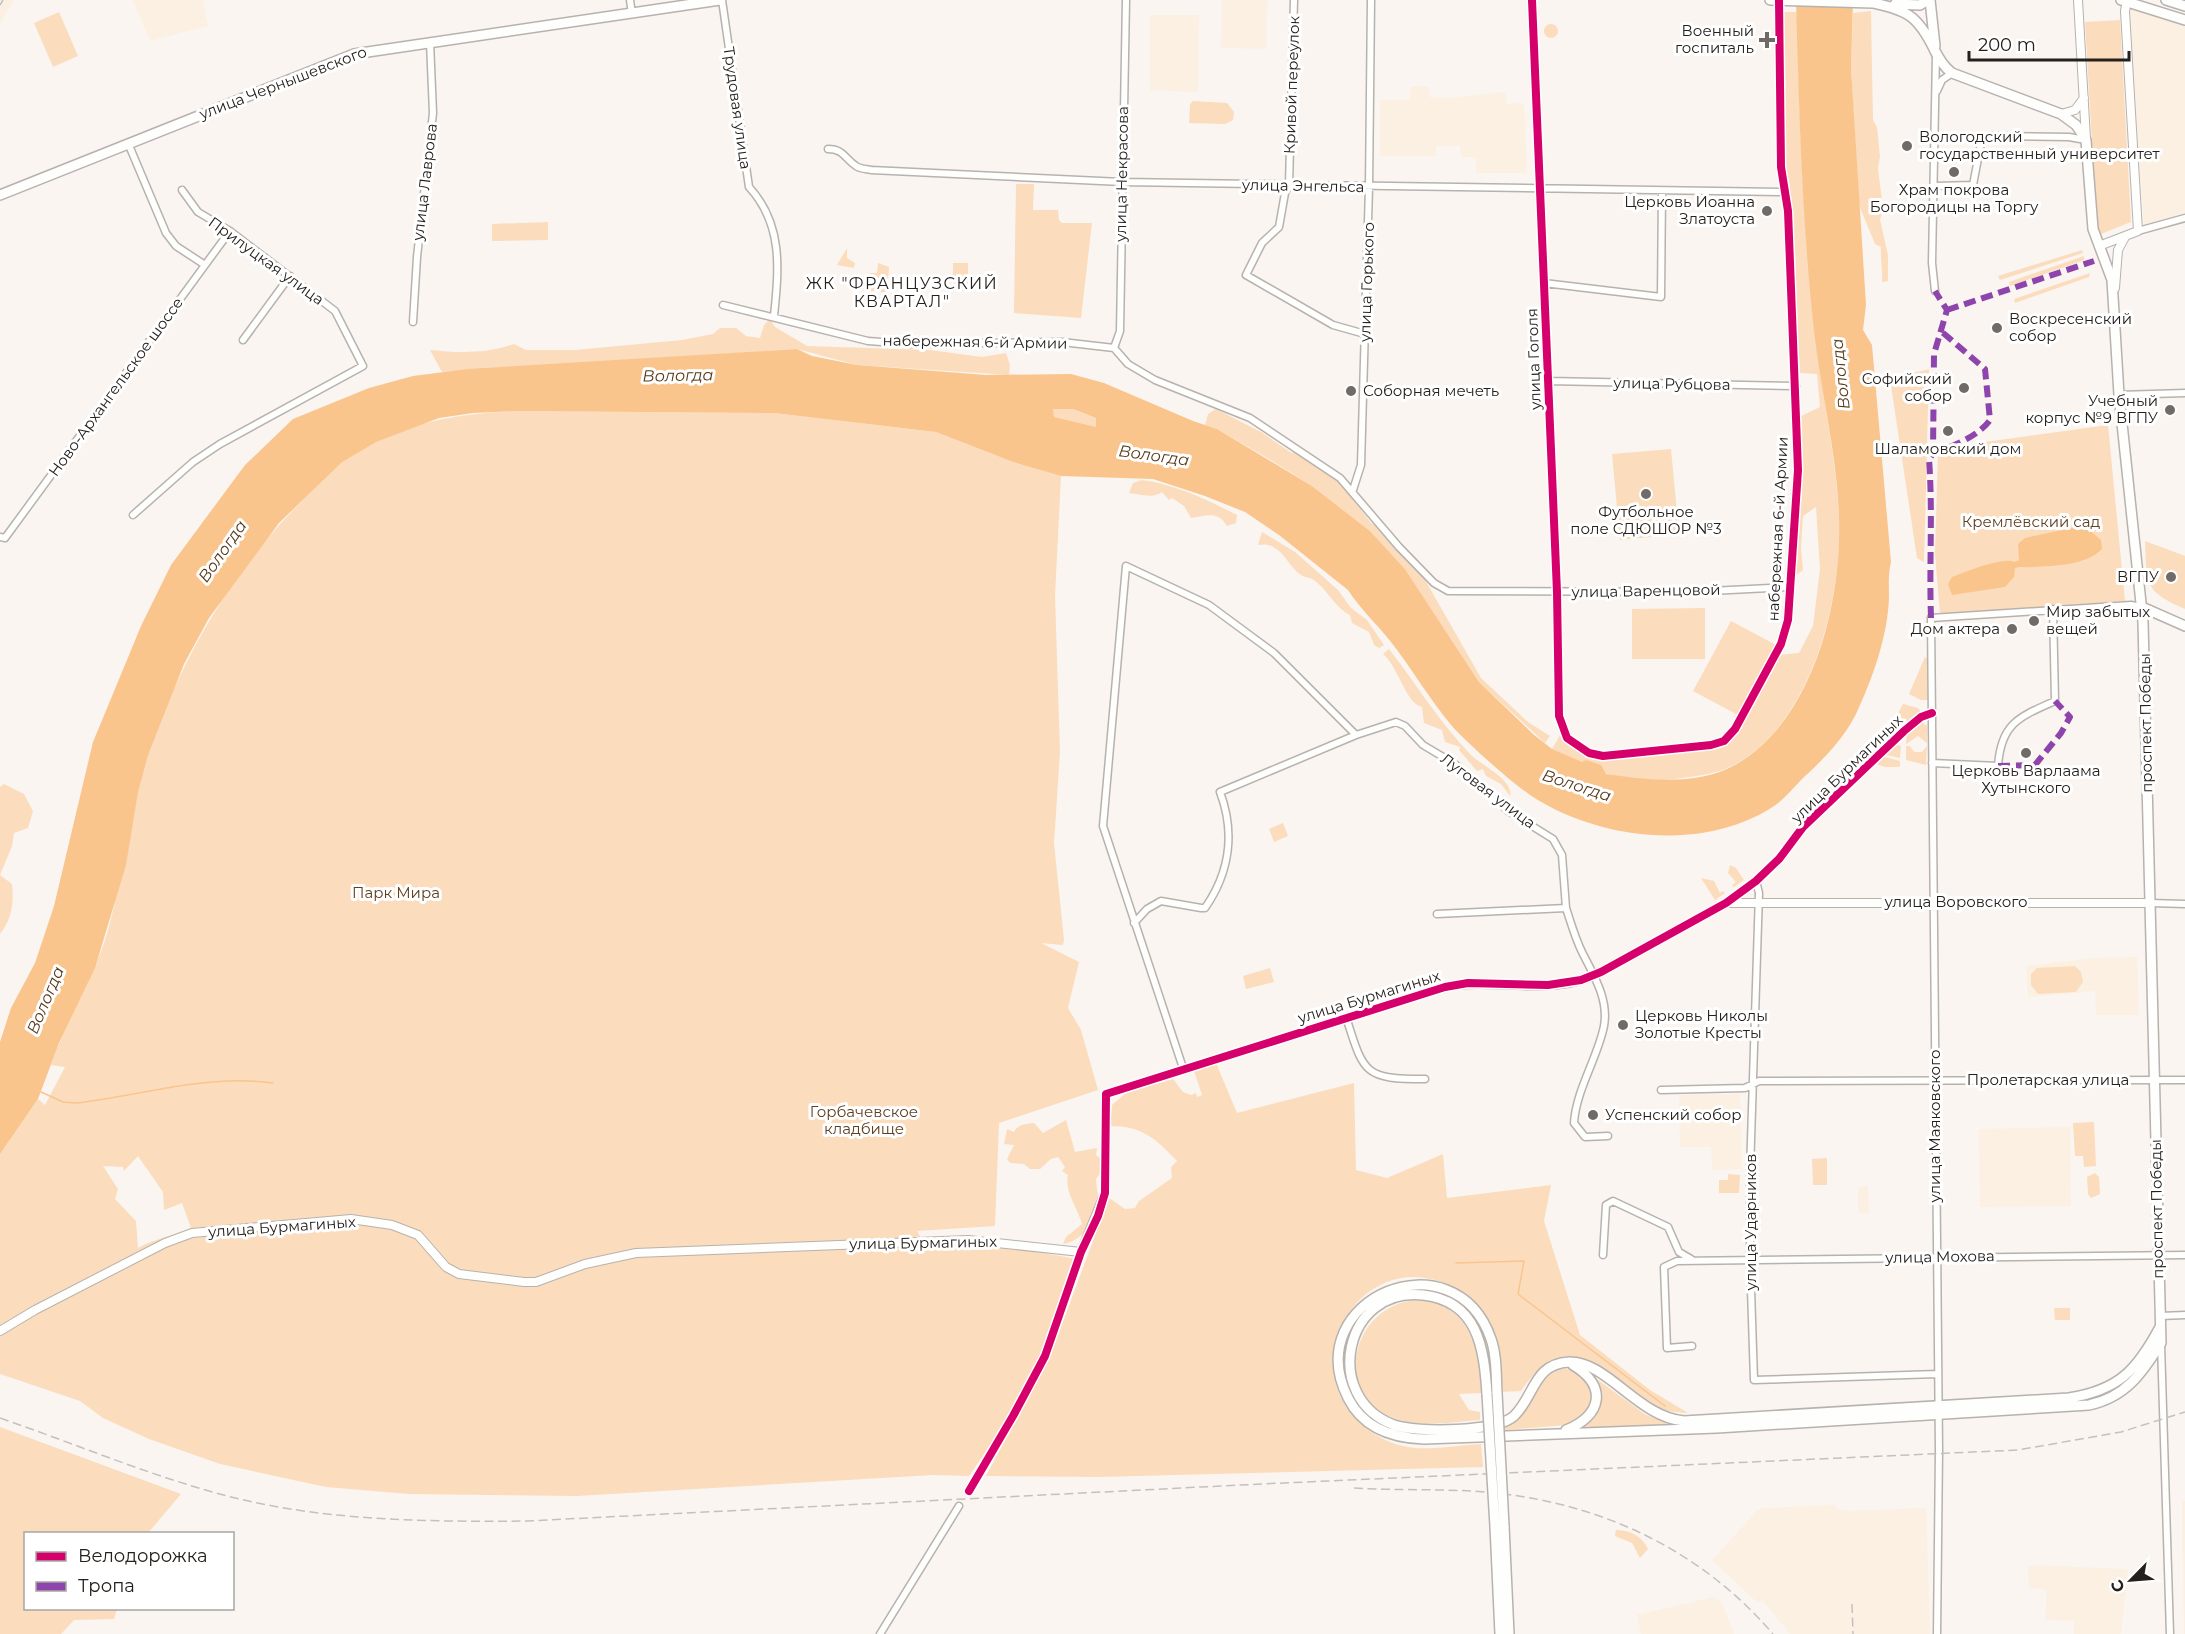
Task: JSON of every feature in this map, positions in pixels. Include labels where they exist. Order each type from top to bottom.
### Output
[{"type":"main road","name":"улица Чернышевского","points":[[0,195],[128,142],[354,54],[429,41],[721,0]]},
{"type":"main road","points":[[1770,0],[1779,4],[1790,0],[1868,1],[1915,5],[1929,3]]},
{"type":"main road","points":[[1905,0],[1929,3]]},
{"type":"main road","points":[[2166,0],[2185,6]]},
{"type":"main road","points":[[1868,1],[1909,13],[1920,25],[1940,60],[1952,73],[2061,114],[2076,125],[2086,140]]},
{"type":"main road","points":[[2125,1],[2185,20]]},
{"type":"main road","points":[[1929,3],[1936,51]]},
{"type":"main road","name":"проспект Победы","points":[[2086,140],[2092,222],[2110,272],[2113,296],[2119,395],[2142,607],[2161,1343]]},
{"type":"main road","points":[[2142,607],[2185,626]]},
{"type":"main road","points":[[1503,1633],[1499,1526],[1492,1394],[1494,1350],[1484,1323],[1468,1305],[1442,1289],[1415,1284],[1385,1291],[1359,1310],[1343,1336],[1339,1362],[1344,1389],[1361,1416],[1385,1433],[1424,1439],[1558,1433],[1717,1428],[2069,1398],[2097,1393],[2114,1385],[2131,1371],[2160,1327]]},
{"type":"main road","points":[[1492,1394],[1477,1332],[1463,1313],[1443,1300],[1417,1294],[1392,1299],[1368,1314],[1355,1332],[1349,1365],[1359,1396],[1383,1420],[1409,1428],[1479,1427],[1506,1422],[1517,1413],[1542,1373],[1556,1365],[1569,1362],[1591,1368],[1653,1412],[1677,1420],[1939,1409],[2072,1407],[2103,1402],[2122,1392],[2135,1381],[2161,1343]]},
{"type":"main road","points":[[1558,1433],[1583,1422],[1596,1405],[1596,1390],[1591,1379],[1569,1362]]},
{"type":"main road","points":[[1499,1526],[1509,1623],[1503,1633]]},
{"type":"street","points":[[630,0],[632,14]]},
{"type":"street","name":"Трудовая улица","points":[[721,0],[749,186],[764,203],[774,230],[778,270],[774,316]]},
{"type":"street","name":"улица Некрасова","points":[[1114,348],[1120,331],[1126,0]]},
{"type":"street","name":"Кривой переулок","points":[[1294,0],[1289,185],[1279,226],[1262,243],[1246,275],[1333,325],[1365,334]]},
{"type":"street","name":"улица Горького","points":[[1353,490],[1361,465],[1369,187],[1371,0]]},
{"type":"street","name":"улица Гоголя","points":[[1532,0],[1557,592],[1559,716]]},
{"type":"street","name":"проспект Победы","points":[[2078,0],[2086,140]]},
{"type":"street","points":[[2125,1],[2138,231]]},
{"type":"street","name":"набережная 6-й Армии","points":[[1559,716],[1567,738],[1589,753],[1603,756],[1711,746],[1724,741],[1735,729],[1781,644],[1788,620],[1798,470],[1796,386],[1785,192],[1781,167],[1779,4]]},
{"type":"street","name":"улица Лаврова","points":[[413,322],[417,257],[433,113],[429,41]]},
{"type":"street","points":[[1935,291],[1932,263],[1936,51]]},
{"type":"street","points":[[1935,100],[1940,84],[1952,73]]},
{"type":"street","points":[[2061,114],[2080,106],[2085,94]]},
{"type":"street","points":[[1935,186],[1973,184],[1981,143],[1990,136],[2069,137],[2086,140]]},
{"type":"street","points":[[128,142],[166,234],[176,246],[205,266]]},
{"type":"street","name":"улица Энгельса","points":[[828,149],[835,149],[847,155],[857,167],[871,170],[1122,182],[1785,192]]},
{"type":"street","name":"Прилуцкая улица","points":[[134,514],[193,462],[220,444],[363,366],[335,311],[230,231],[198,212],[182,190]]},
{"type":"street","points":[[1544,283],[1569,284],[1658,298],[1663,295],[1662,191]]},
{"type":"street","points":[[2099,246],[2138,231],[2185,218]]},
{"type":"street","name":"Ново-Архангельское шоссе","points":[[0,537],[5,538],[230,231]]},
{"type":"street","points":[[2113,296],[2118,250],[2126,236]]},
{"type":"street","points":[[243,340],[290,276]]},
{"type":"street","name":"набережная 6-й Армии","points":[[723,305],[774,316],[802,327],[868,341],[908,344],[1062,342],[1114,348]]},
{"type":"street","points":[[1114,348],[1128,364],[1155,380],[1224,406],[1274,432],[1340,478],[1353,490]]},
{"type":"street","name":"улица Рубцова","points":[[1548,381],[1796,386]]},
{"type":"street","points":[[2119,395],[2185,393]]},
{"type":"street","name":"улица Варенцовой","points":[[1353,490],[1399,547],[1434,583],[1448,591],[1690,592],[1789,587]]},
{"type":"street","points":[[1134,923],[1156,903],[1165,902],[1205,908],[1211,900],[1223,873],[1229,845],[1228,818],[1220,792],[1356,735],[1274,653],[1209,604],[1126,566],[1103,826],[1134,923],[1183,1068]]},
{"type":"street","points":[[1932,763],[1998,766],[2001,741],[2016,720],[2055,701],[2053,609],[2131,605],[2142,607]]},
{"type":"street","name":"улица Маяковского","points":[[1938,1634],[1939,1409],[1935,1258],[1931,618],[2053,609]]},
{"type":"street","name":"улица Бурмагиных","points":[[0,1331],[35,1310],[184,1236],[300,1222],[351,1219],[392,1225],[418,1235],[446,1268],[459,1274],[524,1282],[536,1282],[585,1264],[636,1253],[968,1240],[1081,1252],[1105,1193],[1107,1094],[1183,1068],[1456,984],[1548,985],[1596,975],[1726,903],[1756,881],[1779,859],[1803,827],[1904,731],[1921,717],[1932,714]]},
{"type":"street","name":"Луговая улица","points":[[1356,735],[1396,722],[1405,726],[1424,745],[1455,764],[1508,811],[1553,839],[1562,855],[1566,908],[1579,946],[1596,975],[1605,1013],[1604,1024],[1574,1123],[1585,1137],[1608,1136]]},
{"type":"street","name":"улица Ударников","points":[[1756,881],[1750,1259],[1754,1380],[1937,1374]]},
{"type":"street","name":"улица Воровского","points":[[1726,903],[2185,904]]},
{"type":"street","points":[[1437,915],[1566,908]]},
{"type":"street","points":[[1346,1017],[1358,1054],[1368,1070],[1388,1079],[1425,1079]]},
{"type":"street","name":"Пролетарская улица","points":[[1660,1090],[1744,1089],[1759,1081],[2185,1080]]},
{"type":"street","points":[[1603,1255],[1606,1205],[1613,1201],[1668,1227],[1679,1252],[1694,1260]]},
{"type":"street","points":[[969,1491],[1045,1356],[1081,1252]]},
{"type":"street","name":"улица Мохова","points":[[1692,1346],[1667,1348],[1665,1267],[1677,1261],[2185,1255]]},
{"type":"street","points":[[2160,1316],[2185,1315]]},
{"type":"street","name":"проспект Победы","points":[[2161,1343],[2170,1634]]},
{"type":"street","points":[[880,1634],[959,1506]]},
{"type":"shaded area","points":[[0,0],[14,0],[0,24]]},
{"type":"shaded area","points":[[133,0],[202,0],[208,26],[150,41]]},
{"type":"shaded area","points":[[1222,0],[1267,0],[1266,49],[1221,48]]},
{"type":"shaded area","points":[[2130,6],[2185,23],[2185,213],[2144,225],[2127,13]]},
{"type":"shaded area","points":[[1150,15],[1199,15],[1198,92],[1150,90]]},
{"type":"shaded area","points":[[1411,86],[1429,87],[1429,97],[1450,98],[1506,92],[1507,104],[1524,103],[1527,173],[1476,173],[1476,157],[1461,157],[1460,145],[1436,146],[1436,156],[1380,156],[1380,100],[1409,100]]},
{"type":"shaded area","points":[[2137,957],[2139,1015],[2096,1015],[2095,991],[2028,997],[2026,966],[2097,958]]},
{"type":"shaded area","points":[[1740,1094],[1742,1169],[1712,1170],[1711,1147],[1680,1147],[1679,1095]]},
{"type":"shaded area","points":[[2070,1127],[2071,1206],[1980,1207],[1979,1129]]},
{"type":"shaded area","points":[[1868,1186],[1869,1213],[1858,1213],[1858,1187]]},
{"type":"shaded area","points":[[2182,1501],[2185,1501],[2185,1634],[2184,1634]]},
{"type":"shaded area","points":[[1835,1505],[1837,1509],[1848,1511],[1926,1508],[1930,1634],[1790,1634],[1762,1600],[1758,1603],[1712,1560],[1757,1511],[1763,1508]]},
{"type":"shaded area","points":[[2028,1565],[2128,1569],[2121,1634],[2074,1634],[2074,1621],[2045,1620],[2047,1590],[2029,1588]]},
{"type":"shaded area","points":[[1714,1597],[1722,1603],[1734,1634],[1641,1634],[1637,1615]]},
{"type":"green space","points":[[1871,11],[1873,120],[1877,127],[1880,157],[1878,168],[1883,209],[1880,220],[1888,255],[1888,281],[1882,282],[1881,247],[1875,244],[1859,205],[1851,68],[1853,13]]},
{"type":"green space","points":[[59,12],[78,56],[53,67],[34,23]]},
{"type":"green space","points":[[1784,12],[1796,12],[1798,21],[1806,236],[1818,360],[1834,463],[1839,516],[1839,549],[1828,620],[1817,656],[1803,689],[1784,720],[1761,746],[1734,765],[1709,774],[1663,780],[1623,778],[1598,771],[1552,749],[1560,735],[1579,750],[1603,758],[1719,746],[1724,743],[1779,655],[1799,653],[1813,626],[1820,569],[1816,507],[1803,516],[1801,548],[1803,570],[1795,576],[1802,483],[1799,417],[1820,407],[1817,374],[1800,373],[1789,180],[1785,170],[1782,60]]},
{"type":"green space","points":[[2120,20],[2131,222],[2101,234],[2097,228],[2085,22]]},
{"type":"green space","points":[[1551,24],[1556,26],[1558,31],[1556,36],[1551,38],[1546,36],[1544,31],[1546,26]]},
{"type":"green space","points":[[1193,101],[1227,103],[1234,112],[1233,120],[1225,124],[1189,123],[1190,104]]},
{"type":"green space","points":[[1016,184],[1034,184],[1033,210],[1058,210],[1059,220],[1062,223],[1092,223],[1081,318],[1014,313]]},
{"type":"green space","points":[[548,222],[548,240],[492,241],[492,224]]},
{"type":"green space","points":[[847,248],[847,258],[855,263],[854,268],[837,265]]},
{"type":"green space","points":[[2082,250],[2083,253],[2000,280],[1998,276]]},
{"type":"green space","points":[[2084,256],[2084,260],[2010,286],[2009,282]]},
{"type":"green space","points":[[878,263],[889,267],[887,293],[866,290],[870,273],[877,273]]},
{"type":"green space","points":[[953,263],[968,263],[968,291],[953,291]]},
{"type":"green space","points":[[2090,273],[2089,277],[2015,303],[2014,299]]},
{"type":"green space","points":[[770,319],[775,327],[807,346],[930,350],[982,357],[1006,353],[1010,365],[1009,375],[857,365],[797,349],[442,372],[430,350],[472,352],[493,350],[514,344],[526,350],[575,350],[682,340],[713,334],[720,328],[736,328],[746,336],[760,338],[764,325]]},
{"type":"green space","points":[[1929,369],[1924,562],[1917,558],[1890,379]]},
{"type":"green space","points":[[1053,409],[1073,409],[1096,418],[1097,428],[1054,417]]},
{"type":"green space","points":[[1216,409],[1261,432],[1290,452],[1309,457],[1338,480],[1371,523],[1379,527],[1424,578],[1481,678],[1528,722],[1550,736],[1545,743],[1479,682],[1405,569],[1370,531],[1312,486],[1217,429],[1205,425],[1208,414]]},
{"type":"green space","name":"Парк Мира","points":[[495,412],[774,413],[936,432],[1013,462],[1061,476],[1055,596],[1060,752],[1054,843],[1064,940],[1063,945],[1041,943],[1079,962],[1068,1008],[1081,1030],[1098,1090],[999,1123],[995,1226],[917,1231],[926,1247],[1001,1248],[1076,1259],[1039,1361],[1002,1428],[969,1476],[933,1475],[577,1496],[409,1494],[326,1487],[220,1464],[149,1439],[103,1418],[80,1401],[0,1374],[0,1154],[38,1099],[45,1105],[65,1067],[51,1065],[103,945],[114,905],[141,775],[177,682],[194,648],[234,583],[257,552],[282,522],[341,462],[360,449],[402,430],[448,418]],"holes":[[[138,1156],[163,1192],[164,1210],[182,1203],[191,1228],[138,1248],[136,1221],[115,1199],[118,1189],[103,1166],[123,1167],[124,1171]]]},
{"type":"green space","name":"Кремлёвский сад","points":[[2108,425],[2125,601],[1940,614],[1935,554],[1938,453],[1963,445]]},
{"type":"green space","name":"Футбольное поле СДЮШОР №3","points":[[1671,449],[1679,534],[1620,540],[1612,454]]},
{"type":"green space","points":[[1142,480],[1167,485],[1204,499],[1237,515],[1236,523],[1227,526],[1220,518],[1211,515],[1191,518],[1184,506],[1172,498],[1169,500],[1162,492],[1151,496],[1129,493],[1133,483]]},
{"type":"green space","points":[[1262,532],[1295,552],[1338,590],[1351,608],[1367,620],[1384,645],[1379,648],[1374,645],[1369,632],[1352,623],[1350,615],[1339,607],[1322,587],[1297,572],[1279,551],[1266,545],[1258,545]]},
{"type":"green space","points":[[2145,541],[2185,556],[2185,609],[2162,597],[2150,585],[2146,568]]},
{"type":"green space","points":[[1705,608],[1705,659],[1632,659],[1632,609]]},
{"type":"green space","points":[[1731,621],[1776,645],[1738,715],[1693,691]]},
{"type":"green space","points":[[1389,649],[1449,730],[1471,755],[1507,784],[1510,796],[1501,784],[1486,776],[1483,769],[1477,771],[1459,750],[1460,747],[1445,742],[1442,730],[1424,723],[1422,707],[1411,699],[1383,654]]},
{"type":"green space","points":[[1925,657],[1928,659],[1928,700],[1921,700],[1909,694]]},
{"type":"green space","points":[[1903,704],[1918,708],[1921,712],[1897,735],[1890,729]]},
{"type":"green space","points":[[1921,721],[1927,726],[1927,743],[1918,736],[1906,744],[1907,731]]},
{"type":"green space","points":[[1894,743],[1901,746],[1900,758],[1882,754]]},
{"type":"green space","points":[[1906,746],[1910,746],[1914,752],[1922,752],[1927,746],[1926,765],[1906,760]]},
{"type":"green space","points":[[1881,756],[1900,761],[1900,767],[1885,767],[1874,763]]},
{"type":"green space","points":[[4,784],[24,794],[33,811],[28,828],[14,833],[12,846],[0,875],[0,787]]},
{"type":"green space","points":[[1283,823],[1288,836],[1274,842],[1269,829]]},
{"type":"green space","points":[[1730,865],[1736,868],[1744,880],[1734,887],[1732,885],[1736,882],[1728,873]]},
{"type":"green space","points":[[0,875],[12,884],[13,898],[10,917],[0,934]]},
{"type":"green space","points":[[1701,878],[1714,881],[1720,893],[1723,891],[1725,893],[1715,900]]},
{"type":"green space","points":[[2075,966],[2081,972],[2083,982],[2076,992],[2038,994],[2031,985],[2031,974],[2037,968]]},
{"type":"green space","points":[[1270,968],[1274,982],[1246,989],[1243,976]]},
{"type":"green space","points":[[1216,1063],[1237,1113],[1354,1083],[1356,1170],[1387,1178],[1443,1154],[1447,1198],[1551,1185],[1544,1221],[1580,1335],[1650,1390],[1688,1413],[1656,1407],[1604,1371],[1573,1356],[1557,1358],[1540,1369],[1521,1391],[1501,1392],[1498,1344],[1480,1308],[1453,1287],[1420,1277],[1403,1278],[1387,1282],[1371,1291],[1346,1317],[1334,1352],[1337,1388],[1350,1413],[1372,1432],[1389,1442],[1416,1448],[1481,1444],[1483,1467],[1099,1477],[986,1476],[1051,1354],[1109,1198],[1125,1209],[1135,1208],[1139,1201],[1172,1178],[1171,1167],[1177,1161],[1155,1140],[1131,1128],[1110,1126],[1112,1105],[1126,1093],[1173,1079],[1183,1092],[1191,1095],[1196,1093],[1197,1097],[1202,1095],[1194,1071]]},
{"type":"green space","points":[[1066,1120],[1075,1152],[1097,1148],[1096,1155],[1102,1160],[1103,1169],[1096,1179],[1099,1203],[1095,1217],[1082,1235],[1063,1244],[1066,1237],[1082,1224],[1068,1188],[1068,1175],[1062,1171],[1065,1167],[1058,1157],[1051,1159],[1040,1169],[1030,1169],[1024,1164],[1010,1163],[1007,1159],[1014,1145],[1004,1144],[1007,1129],[1014,1132],[1020,1126],[1034,1123],[1043,1133]]},
{"type":"green space","points":[[2094,1122],[2096,1166],[2084,1167],[2083,1156],[2075,1156],[2073,1123]]},
{"type":"green space","points":[[1827,1158],[1827,1185],[1813,1185],[1812,1159]]},
{"type":"green space","points":[[2095,1173],[2099,1177],[2100,1194],[2091,1198],[2088,1194],[2087,1177]]},
{"type":"green space","points":[[1728,1174],[1740,1175],[1739,1193],[1719,1193],[1719,1180],[1728,1180]]},
{"type":"green space","points":[[1418,1300],[1435,1303],[1449,1310],[1469,1331],[1479,1360],[1481,1393],[1459,1394],[1469,1410],[1480,1412],[1480,1420],[1437,1423],[1404,1421],[1374,1406],[1361,1390],[1356,1371],[1357,1352],[1365,1333],[1377,1316],[1395,1305]]},
{"type":"green space","points":[[2054,1308],[2070,1308],[2070,1320],[2055,1320]]},
{"type":"green space","points":[[1562,1369],[1580,1373],[1589,1386],[1594,1398],[1586,1417],[1566,1425],[1505,1430],[1505,1427],[1521,1413],[1545,1379]]},
{"type":"green space","points":[[1590,1374],[1646,1415],[1684,1426],[1573,1429],[1595,1413]]},
{"type":"green space","points":[[0,1427],[181,1494],[149,1532],[24,1532],[24,1610],[117,1610],[114,1619],[74,1620],[61,1634],[0,1634]]},
{"type":"green space","points":[[1616,1530],[1635,1535],[1648,1549],[1640,1558],[1632,1543],[1615,1536]]},
{"type":"water","name":"Вологда","points":[[1796,0],[1853,0],[1851,68],[1866,305],[1863,330],[1872,345],[1891,562],[1886,627],[1868,687],[1856,714],[1840,740],[1784,798],[1771,808],[1743,822],[1713,831],[1682,835],[1650,835],[1618,830],[1586,822],[1557,810],[1522,789],[1459,734],[1436,706],[1391,642],[1348,590],[1279,535],[1245,512],[1153,479],[1061,476],[1013,462],[936,432],[774,413],[517,411],[473,413],[439,418],[376,442],[342,462],[279,523],[209,618],[184,664],[148,755],[138,792],[126,865],[95,968],[59,1043],[38,1099],[0,1154],[0,1042],[11,1008],[35,963],[54,906],[93,742],[141,626],[171,565],[245,465],[293,419],[369,388],[413,376],[468,369],[797,349],[812,356],[857,365],[986,375],[1071,374],[1104,383],[1217,429],[1312,486],[1370,531],[1405,569],[1479,682],[1552,749],[1582,762],[1586,760],[1601,765],[1606,774],[1638,778],[1688,779],[1720,772],[1735,765],[1762,745],[1785,719],[1803,689],[1818,656],[1828,621],[1839,550],[1838,493],[1817,354],[1810,290],[1802,166]],"holes":[[[1053,409],[1073,409],[1096,418],[1096,427],[1054,417]]]},
{"type":"water","points":[[2076,527],[2087,528],[2101,540],[2102,549],[2088,558],[2070,564],[2015,568],[2014,577],[2005,587],[1952,595],[1948,584],[1952,577],[1993,563],[2019,560],[2018,544],[2025,538]]},
{"type":"waterway","points":[[41,1092],[63,1102],[77,1103],[199,1083],[224,1081],[273,1083]]},
{"type":"waterway","points":[[1456,1263],[1524,1261],[1518,1294],[1665,1406]]},
{"type":"railway","points":[[0,5],[3,0]]},
{"type":"railway","points":[[0,1418],[151,1473],[242,1500],[282,1508],[404,1520],[527,1521],[1261,1484],[2018,1450],[2121,1432],[2185,1412]]},
{"type":"railway","points":[[1354,1488],[1495,1493],[1574,1508],[1612,1521],[1648,1537],[1715,1578],[1773,1634]]},
{"type":"railway","points":[[1852,1604],[1853,1634]]},
{"type":"marked path","points":[[1947,310],[2094,261]]},
{"type":"marked path","points":[[1931,618],[1929,459],[1933,454],[1934,354],[1947,310],[1935,291]]},
{"type":"marked path","points":[[1933,454],[1972,436],[1990,420],[1985,369],[1942,332]]},
{"type":"marked path","points":[[1998,766],[2035,765],[2061,733],[2070,717],[2055,701]]},
{"type":"cycle path","points":[[1532,0],[1557,592],[1559,716],[1567,738],[1589,753],[1603,756],[1711,745],[1724,741],[1735,729],[1781,644],[1788,620],[1798,470],[1788,211],[1781,167],[1779,0]]},
{"type":"cycle path","points":[[969,1491],[1045,1356],[1081,1252],[1098,1216],[1105,1193],[1106,1094],[1445,987],[1468,983],[1548,985],[1581,980],[1601,972],[1726,903],[1756,881],[1779,859],[1803,827],[1904,731],[1921,717],[1932,713]]},
{"type":"place","name":"Военный госпиталь","points":[[1767,40]]},
{"type":"place","name":"Вологодский государственный университет","points":[[1907,146]]},
{"type":"place","name":"Храм покрова Богородицы на Торгу","points":[[1954,172]]},
{"type":"place","name":"Церковь Иоанна Златоуста","points":[[1767,211]]},
{"type":"place","name":"Воскресенский собор","points":[[1997,328]]},
{"type":"place","name":"Софийский собор","points":[[1964,388]]},
{"type":"place","name":"Соборная мечеть","points":[[1351,391]]},
{"type":"place","name":"Учебный корпус №9 ВГПУ","points":[[2170,410]]},
{"type":"place","name":"Шаламовский дом","points":[[1948,431]]},
{"type":"place","name":"Футбольное поле СДЮШОР №3","points":[[1646,494]]},
{"type":"place","name":"ВГПУ","points":[[2171,577]]},
{"type":"place","name":"Мир забытых вещей","points":[[2034,621]]},
{"type":"place","name":"Дом актера","points":[[2012,629]]},
{"type":"place","name":"Церковь Варлаама Хутынского","points":[[2026,753]]},
{"type":"place","name":"Церковь Николы Золотые Кресты","points":[[1623,1025]]},
{"type":"place","name":"Успенский собор","points":[[1593,1115]]},
{"type":"district","name":"ЖК \"ФРАНЦУЗСКИЙ КВАРТАЛ\"","points":[[902,292]]},
{"type":"park label","name":"Горбачевское кладбище","points":[[864,1120]]}]
